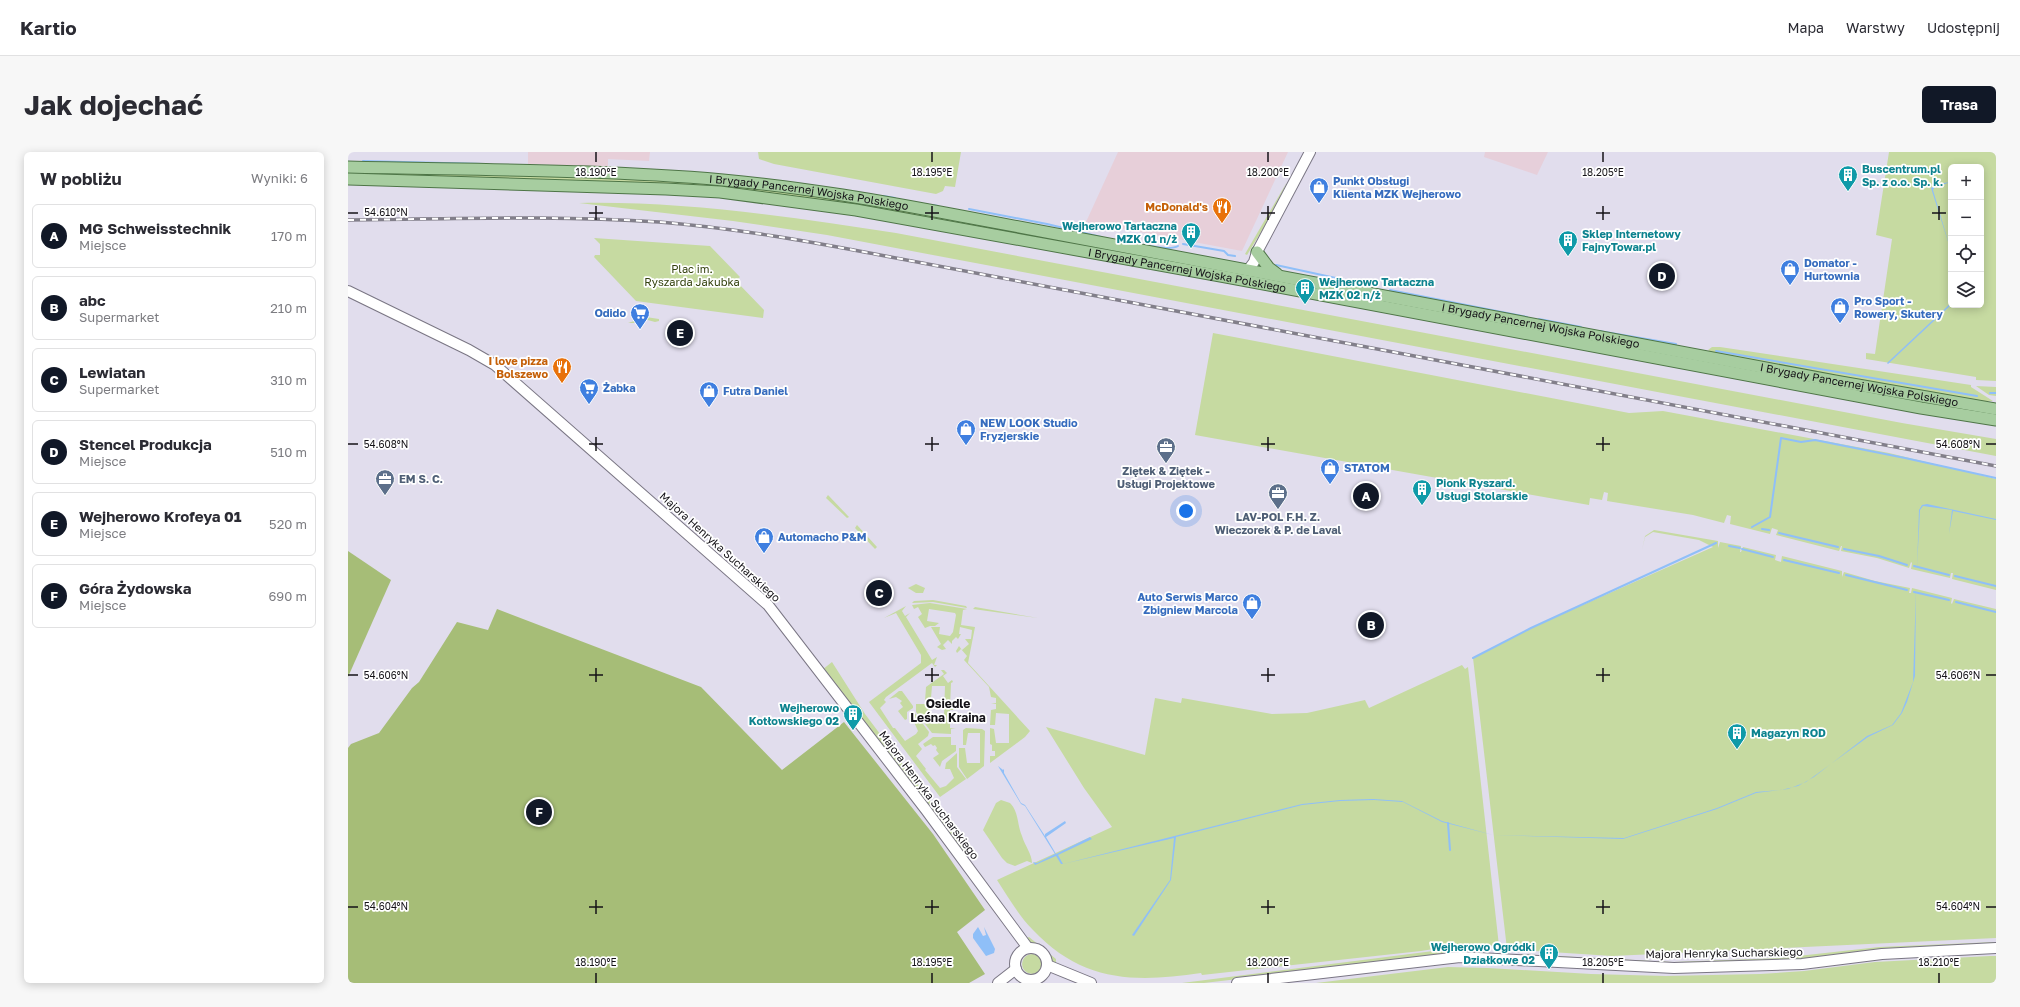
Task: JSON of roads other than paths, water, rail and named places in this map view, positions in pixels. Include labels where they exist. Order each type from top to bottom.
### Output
[{"type":"main road","name":"I Brygady Pancernej Wojska Polskiego","points":[[348,167],[616,174],[754,184],[830,193],[1996,409]]},
{"type":"main road","name":"I Brygady Pancernej Wojska Polskiego","points":[[348,180],[599,185],[736,194],[856,210],[1245,281],[1921,408],[1996,420]]},
{"type":"main road","points":[[1257,252],[1269,268],[1279,275]]},
{"type":"street","points":[[1245,281],[1250,260],[1257,252],[1310,152]]},
{"type":"street","name":"Majora Henryka Sucharskiego","points":[[348,291],[469,350],[495,366],[760,596],[926,810],[1004,914],[1025,950]]},
{"type":"street","points":[[1033,948],[1042,952],[1045,956],[1046,969],[1034,979],[1025,978],[1018,972],[1016,960],[1025,950],[1033,948]]},
{"type":"street","name":"Majora Henryka Sucharskiego","points":[[1237,983],[1460,957],[1674,968],[1802,964],[1882,954],[1996,948]]},
{"type":"street","points":[[1046,969],[1091,983]]},
{"type":"street","points":[[998,983],[1018,972]]},
{"type":"street","points":[[1002,983],[1018,972]]},
{"type":"water","points":[[1948,182],[1935,187],[1933,190],[1948,242],[1931,188],[1937,184]]},
{"type":"water","points":[[1948,306],[1948,308],[1888,364],[1887,363]]},
{"type":"water","points":[[1927,504],[1996,520],[1953,511],[1949,534],[1952,510],[1923,506],[1920,510],[1917,568],[1919,510],[1922,505]]},
{"type":"water","points":[[1916,591],[1915,676],[1907,702],[1902,713],[1893,725],[1868,737],[1831,764],[1867,736],[1892,725],[1901,713],[1913,682]]},
{"type":"water","points":[[998,766],[1003,770],[1004,769],[1004,773],[1021,803],[1025,805],[1045,836],[1045,834],[1065,821],[1066,823],[1046,837],[1056,854],[1090,837],[1092,839],[1058,855],[1063,864],[1061,864],[1056,856],[1035,865],[1033,862],[1037,863],[1055,854],[1025,806],[1021,804]]},
{"type":"water","points":[[1778,790],[1756,793],[1717,809],[1623,839],[1493,835],[1624,838],[1717,808],[1756,792]]},
{"type":"water","points":[[1373,799],[1402,801],[1442,821],[1493,835],[1442,822],[1403,802],[1374,800],[1340,801],[1302,805],[1176,837],[1171,880],[1134,936],[1132,935],[1170,880],[1174,838],[1063,864],[1302,804],[1340,800]]},
{"type":"water","points":[[978,927],[983,936],[986,935],[984,927],[995,949],[994,953],[986,956],[973,938],[973,934]]},
{"type":"waterway","points":[[363,161],[484,164]]},
{"type":"waterway","points":[[883,196],[895,198]]},
{"type":"waterway","points":[[932,205],[938,206]]},
{"type":"waterway","points":[[969,209],[1047,224],[1101,237]]},
{"type":"waterway","points":[[1119,240],[1166,248],[1178,246]]},
{"type":"waterway","points":[[1183,244],[1224,251],[1228,255],[1235,256]]},
{"type":"waterway","points":[[1276,265],[1345,280]]},
{"type":"waterway","points":[[1390,290],[1527,317]]},
{"type":"waterway","points":[[1539,319],[1581,327]]},
{"type":"waterway","points":[[1599,331],[1676,344]]},
{"type":"waterway","points":[[1716,351],[1977,396]]},
{"type":"waterway","points":[[1990,393],[1996,393]]},
{"type":"waterway","points":[[1752,527],[1770,517],[1781,438],[1801,442],[1815,440],[1996,478]]},
{"type":"waterway","points":[[1762,529],[1769,530]]},
{"type":"waterway","points":[[1779,533],[1838,547]]},
{"type":"waterway","points":[[1473,658],[1531,628],[1716,543]]},
{"type":"waterway","points":[[1729,546],[1740,548]]},
{"type":"waterway","points":[[1742,549],[1773,557]]},
{"type":"waterway","points":[[1844,549],[1879,556],[1907,565]]},
{"type":"waterway","points":[[1784,560],[1839,573]]},
{"type":"waterway","points":[[1914,566],[1949,575]]},
{"type":"waterway","points":[[1846,575],[1907,590]]},
{"type":"waterway","points":[[1955,576],[1996,586]]},
{"type":"waterway","points":[[1914,592],[1949,600]]},
{"type":"waterway","points":[[1956,602],[1996,612]]},
{"type":"waterway","points":[[1448,823],[1450,850]]},
{"type":"railway","points":[[348,220],[504,218],[620,220],[659,222],[770,236],[853,250],[1996,466]]},
{"type":"place","name":"Buscentrum.pl Sp. z o.o. Sp. k.","points":[[1848,192]]},
{"type":"place","name":"Punkt Obsługi Klienta MZK Wejherowo","points":[[1319,204]]},
{"type":"place","name":"McDonald's","points":[[1222,224]]},
{"type":"place","name":"Wejherowo Tartaczna MZK 01 n/ż","points":[[1191,249]]},
{"type":"place","name":"Sklep Internetowy FajnyTowar.pl","points":[[1568,257]]},
{"type":"place","name":"Stencel Produkcja","points":[[1662,276]]},
{"type":"place","name":"Domator - Hurtownia","points":[[1790,286]]},
{"type":"place","name":"Wejherowo Tartaczna MZK 02 n/ż","points":[[1305,305]]},
{"type":"place","name":"Pro Sport - Rowery, Skutery","points":[[1840,324]]},
{"type":"place","name":"Odido","points":[[640,330]]},
{"type":"place","name":"Wejherowo Krofeya 01","points":[[680,333]]},
{"type":"place","name":"I love pizza Bolszewo","points":[[562,384]]},
{"type":"place","name":"Żabka","points":[[589,405]]},
{"type":"place","name":"Futra Daniel","points":[[709,408]]},
{"type":"place","name":"NEW LOOK Studio Fryzjerskie","points":[[966,446]]},
{"type":"place","name":"Ziętek & Ziętek - Usługi Projektowe","points":[[1166,464]]},
{"type":"place","name":"STATOM","points":[[1330,485]]},
{"type":"place","name":"EM S. C.","points":[[385,496]]},
{"type":"place","name":"MG Schweisstechnik","points":[[1366,496]]},
{"type":"place","name":"Pionk Ryszard. Usługi Stolarskie","points":[[1422,506]]},
{"type":"place","name":"LAV-POL F.H. Z. Wieczorek & P. de Laval","points":[[1278,510]]},
{"type":"place","name":"Automacho P&M","points":[[764,554]]},
{"type":"place","name":"Lewiatan","points":[[879,593]]},
{"type":"place","name":"Auto Serwis Marco Zbigniew Marcola","points":[[1252,620]]},
{"type":"place","name":"abc","points":[[1371,625]]},
{"type":"place","name":"Wejherowo Kotłowskiego 02","points":[[853,731]]},
{"type":"place","name":"Magazyn ROD","points":[[1737,750]]},
{"type":"place","name":"Góra Żydowska","points":[[539,812]]},
{"type":"place","name":"Wejherowo Ogródki Działkowe 02","points":[[1549,970]]},
{"type":"district","name":"Osiedle Leśna Kraina","points":[[948,711]]},
{"type":"park label","name":"Plac im. Ryszarda Jakubka","points":[[692,275]]}]
